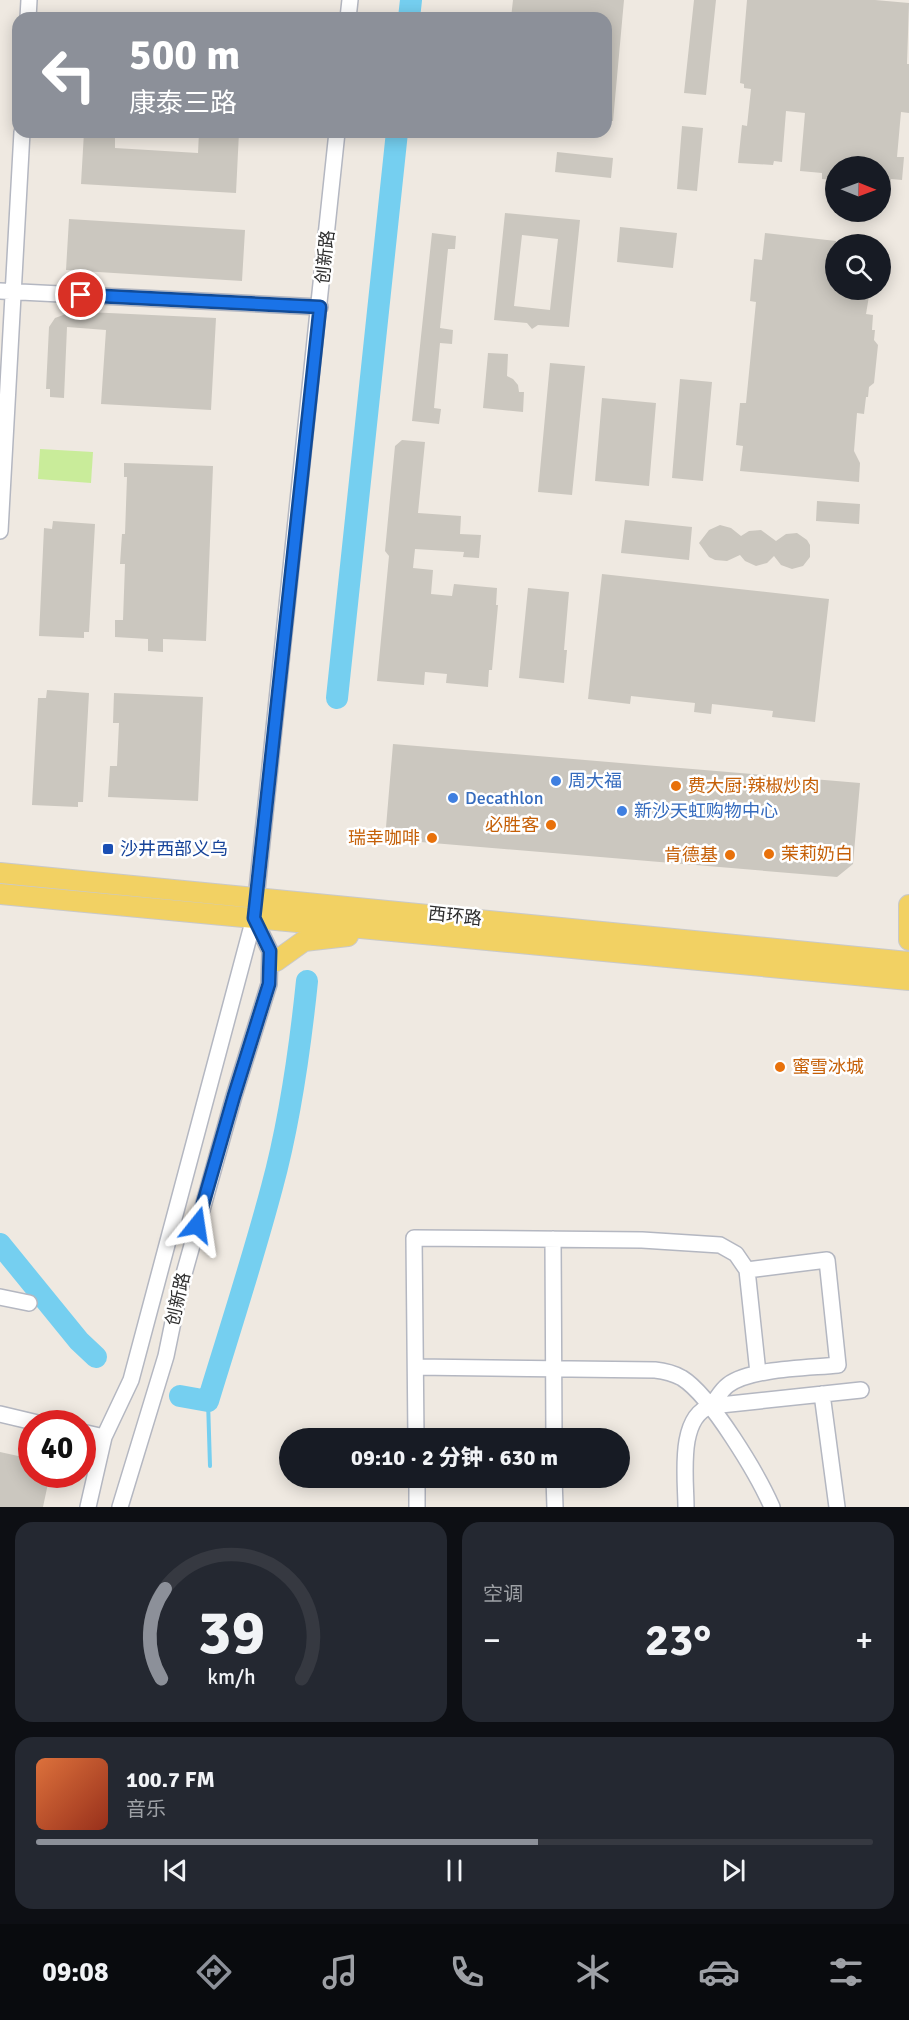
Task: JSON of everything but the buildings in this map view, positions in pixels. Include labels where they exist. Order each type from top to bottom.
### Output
[{"type":"main road","name":"西环路","points":[[0,873],[909,962]]},
{"type":"main road","name":"西环路","points":[[0,894],[909,980]]},
{"type":"main road","points":[[909,905],[909,940]]},
{"type":"main road","points":[[276,961],[304,941],[347,937],[355,928]]},
{"type":"street","points":[[0,531],[7,291],[21,138]]},
{"type":"street","name":"创新路","points":[[88,1507],[104,1437],[131,1380],[258,897],[336,138]]},
{"type":"street","points":[[7,291],[320,307]]},
{"type":"street","name":"创新路","points":[[120,1507],[165,1356],[180,1288],[227,1118],[269,984],[270,951],[254,918]]},
{"type":"street","points":[[416,1428],[414,1238],[642,1239],[720,1245],[736,1254],[747,1270],[758,1373]]},
{"type":"street","points":[[553,1239],[554,1428]]},
{"type":"street","points":[[711,1406],[727,1385],[758,1373],[838,1365],[827,1260],[747,1270]]},
{"type":"street","points":[[0,1297],[29,1303]]},
{"type":"street","points":[[416,1367],[554,1367],[670,1372],[683,1379],[711,1406],[750,1466],[772,1507]]},
{"type":"street","points":[[686,1507],[688,1433],[696,1415],[703,1409],[711,1406],[861,1390]]},
{"type":"street","points":[[822,1394],[837,1507]]},
{"type":"street","points":[[0,1414],[18,1418]]},
{"type":"street","points":[[96,1435],[104,1437]]},
{"type":"street","points":[[417,1488],[417,1507]]},
{"type":"street","points":[[555,1488],[555,1507]]},
{"type":"green space","points":[[40,449],[93,452],[91,483],[38,479]]},
{"type":"waterway","points":[[410,12],[411,0]]},
{"type":"waterway","points":[[337,698],[396,138]]},
{"type":"waterway","points":[[180,1396],[208,1401],[241,1294],[265,1214],[284,1137],[298,1059],[307,981]]},
{"type":"waterway","points":[[0,1244],[79,1341],[96,1357]]},
{"type":"waterway","points":[[208,1401],[210,1466]]},
{"type":"place","name":"周大福","points":[[556,781]]},
{"type":"place","name":"费大厨·辣椒炒肉","points":[[676,786]]},
{"type":"place","name":"Decathlon","points":[[453,798]]},
{"type":"place","name":"新沙天虹购物中心","points":[[622,811]]},
{"type":"place","name":"必胜客","points":[[551,825]]},
{"type":"place","name":"瑞幸咖啡","points":[[432,838]]},
{"type":"place","name":"沙井西部义乌","points":[[108,849]]},
{"type":"place","name":"茉莉奶白","points":[[769,854]]},
{"type":"place","name":"肯德基","points":[[730,855]]},
{"type":"place","name":"蜜雪冰城","points":[[780,1067]]},
{"type":"route","points":[[81,295],[320,307],[254,918],[270,951],[269,984],[197,1225]]}]
